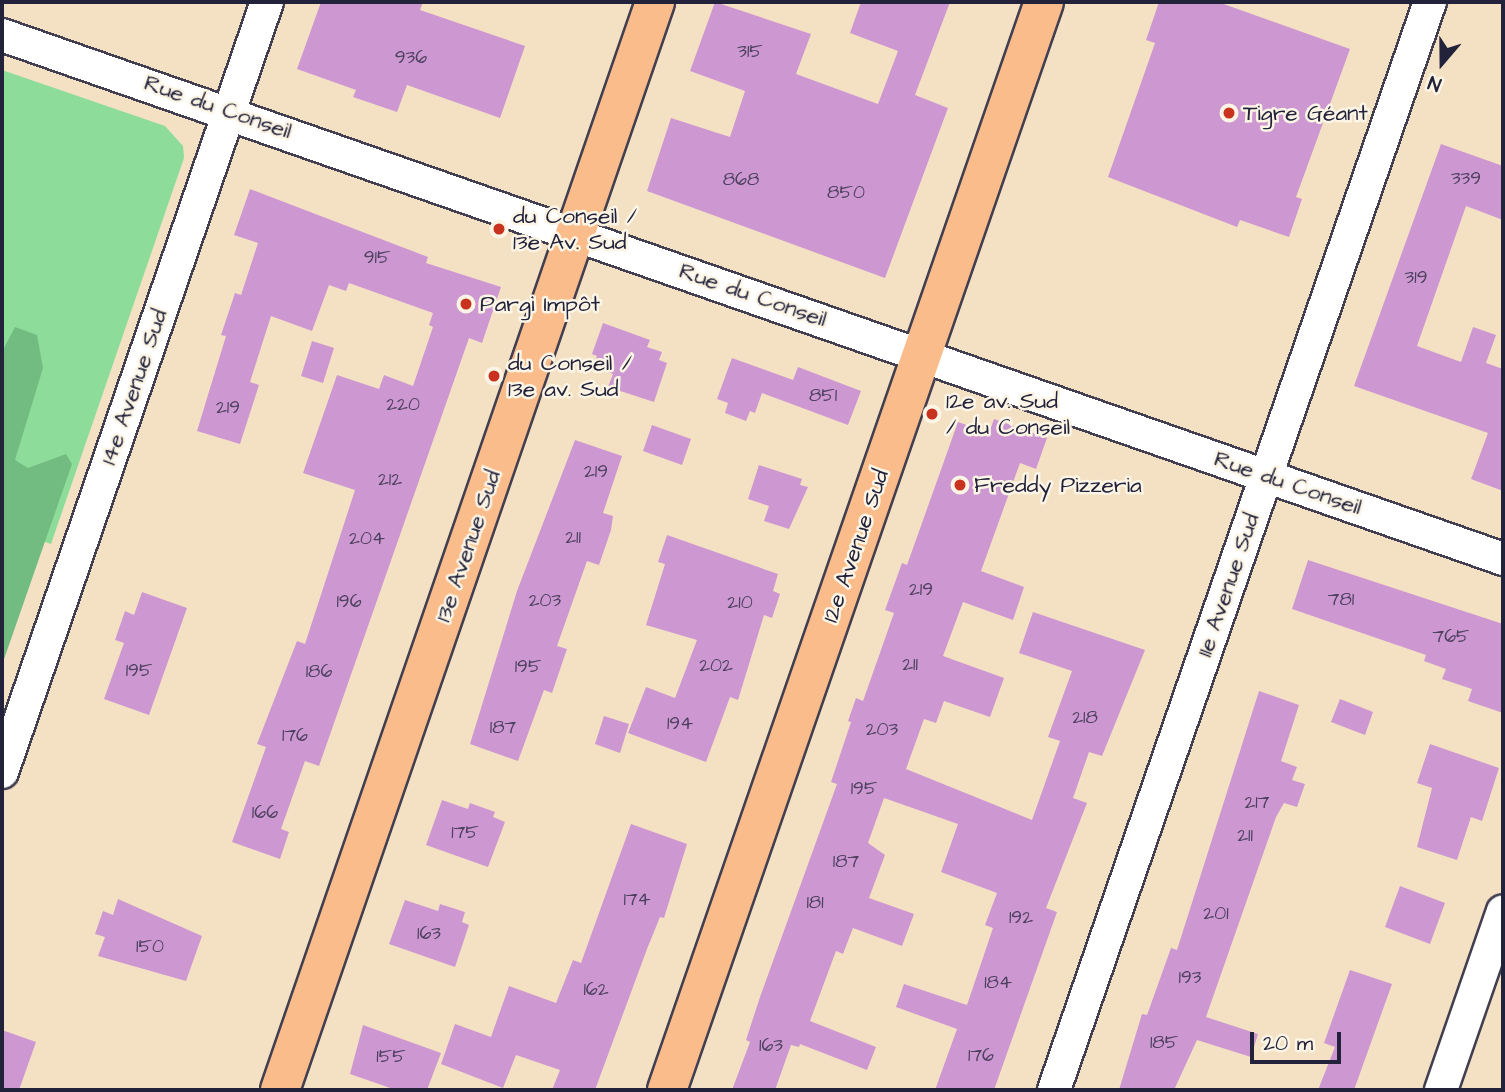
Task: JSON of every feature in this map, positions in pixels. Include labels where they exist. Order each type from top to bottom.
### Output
[{"type":"main road","name":"13e Avenue Sud","points":[[280,1090],[655,2]]},
{"type":"main road","name":"12e Avenue Sud","points":[[667,1090],[1044,2]]},
{"type":"street","name":"14e Avenue Sud","points":[[2,772],[267,2]]},
{"type":"street","name":"11e Avenue Sud","points":[[1054,1090],[1430,2]]},
{"type":"street","name":"Rue du Conseil","points":[[2,35],[229,110],[1503,559]]},
{"type":"street","points":[[1441,1090],[1503,911]]},
{"type":"green space","points":[[2,70],[165,126],[183,146],[184,158],[51,544],[2,527]]},
{"type":"green space","points":[[15,327],[37,335],[43,368],[15,460],[28,468],[66,454],[72,464],[2,665],[2,352]]},
{"type":"building","points":[[321,2],[423,2],[420,10],[525,46],[500,118],[407,85],[397,112],[353,97],[356,90],[297,69]]},
{"type":"building","points":[[715,2],[811,34],[796,74],[878,104],[898,51],[850,33],[861,2],[950,2],[915,95],[948,108],[885,278],[647,191],[671,118],[730,137],[745,91],[690,71]]},
{"type":"building","name":"Tigre Géant","points":[[1159,2],[1218,2],[1350,49],[1296,197],[1302,199],[1289,237],[1240,220],[1237,227],[1108,177],[1155,43],[1146,40]]},
{"type":"building","points":[[1441,144],[1503,166],[1503,220],[1466,206],[1417,346],[1461,362],[1473,327],[1496,335],[1486,363],[1503,369],[1503,491],[1471,479],[1488,433],[1354,386]]},
{"type":"building","points":[[250,189],[428,257],[426,263],[501,287],[482,343],[469,338],[319,766],[305,761],[281,829],[289,832],[280,859],[232,842],[266,747],[257,744],[297,641],[305,644],[355,490],[303,473],[337,375],[379,389],[384,375],[413,386],[433,327],[429,325],[433,313],[349,283],[346,291],[329,285],[312,331],[271,316],[250,382],[259,385],[240,444],[197,431],[226,336],[221,335],[235,293],[241,295],[258,243],[234,235]]},
{"type":"building","points":[[603,323],[650,340],[647,347],[662,352],[659,360],[667,363],[654,402],[608,387],[613,374],[593,367],[597,356],[592,354]]},
{"type":"building","points":[[312,341],[334,348],[323,383],[301,376]]},
{"type":"building","points":[[732,358],[793,380],[798,367],[861,391],[848,425],[762,393],[755,413],[750,411],[746,421],[725,413],[728,403],[717,399]]},
{"type":"building","points":[[994,419],[1047,438],[1036,469],[1020,463],[981,571],[1024,587],[1013,620],[963,602],[943,656],[1004,678],[990,717],[944,701],[936,723],[924,719],[906,769],[1032,820],[1060,741],[1048,737],[1072,671],[1019,653],[1033,612],[1145,650],[1102,756],[1089,752],[1073,798],[1087,803],[1046,908],[1057,912],[994,1090],[935,1090],[957,1029],[896,1007],[904,984],[967,1005],[993,928],[985,925],[997,893],[941,872],[958,824],[884,798],[868,843],[885,855],[869,898],[914,914],[902,946],[853,928],[843,954],[836,951],[810,1021],[876,1047],[867,1070],[800,1044],[799,1047],[791,1045],[775,1090],[732,1090],[750,1042],[746,1040],[760,997],[837,784],[831,782],[851,722],[848,721],[856,698],[863,701],[894,613],[885,610],[902,563],[907,565],[958,422],[989,433]]},
{"type":"building","points":[[652,425],[691,439],[682,465],[643,451]]},
{"type":"building","points":[[575,440],[622,456],[603,513],[613,516],[611,530],[599,565],[587,561],[557,646],[567,649],[552,693],[544,690],[518,761],[470,744],[517,591]]},
{"type":"building","points":[[759,465],[802,479],[800,485],[808,487],[789,529],[764,521],[769,506],[748,499]]},
{"type":"building","points":[[667,535],[778,574],[773,591],[780,594],[772,618],[764,615],[738,700],[730,697],[706,762],[628,733],[646,687],[675,698],[697,640],[646,625],[665,564],[658,562]]},
{"type":"building","points":[[1308,560],[1503,624],[1503,713],[1468,701],[1472,689],[1442,679],[1446,669],[1424,661],[1426,655],[1292,609]]},
{"type":"building","points":[[142,592],[187,608],[149,715],[104,699],[124,643],[115,640],[125,611],[134,615]]},
{"type":"building","points":[[1259,691],[1299,705],[1281,761],[1297,767],[1292,780],[1305,784],[1297,807],[1284,803],[1276,817],[1206,1017],[1258,1034],[1251,1057],[1197,1040],[1174,1090],[1119,1090],[1142,1014],[1147,1015],[1171,948],[1177,950]]},
{"type":"building","points":[[1340,699],[1373,712],[1365,735],[1331,722]]},
{"type":"building","points":[[604,716],[629,724],[620,753],[595,744]]},
{"type":"building","points":[[1430,744],[1499,768],[1482,821],[1471,817],[1457,860],[1417,847],[1432,788],[1417,783]]},
{"type":"building","points":[[442,800],[468,809],[470,803],[495,812],[493,817],[505,822],[488,867],[426,845]]},
{"type":"building","points":[[631,824],[687,844],[664,918],[660,917],[647,949],[595,1090],[552,1090],[560,1070],[516,1055],[503,1088],[441,1064],[455,1024],[491,1037],[509,986],[556,1003],[573,960],[581,963]]},
{"type":"building","points":[[1400,886],[1445,903],[1430,944],[1385,927]]},
{"type":"building","points":[[118,899],[202,936],[186,981],[98,956],[105,937],[95,934],[103,911],[113,915]]},
{"type":"building","points":[[405,900],[438,911],[440,904],[465,912],[462,922],[469,925],[455,967],[389,944]]},
{"type":"building","points":[[1350,970],[1392,984],[1354,1090],[1318,1090],[1335,1047],[1324,1043]]},
{"type":"building","points":[[363,1025],[441,1053],[427,1090],[396,1090],[350,1074]]},
{"type":"building","points":[[2,1030],[36,1042],[19,1090],[2,1090]]},
{"type":"place","name":"Tigre Géant","points":[[1229,113]]},
{"type":"place","name":"du Conseil / 13e Av. Sud","points":[[499,229]]},
{"type":"place","name":"Pargi Impôt","points":[[466,304]]},
{"type":"place","name":"du Conseil / 13e av. Sud","points":[[494,376]]},
{"type":"place","name":"12e av. Sud / du Conseil","points":[[932,414]]},
{"type":"place","name":"Freddy Pizzeria","points":[[960,485]]}]
